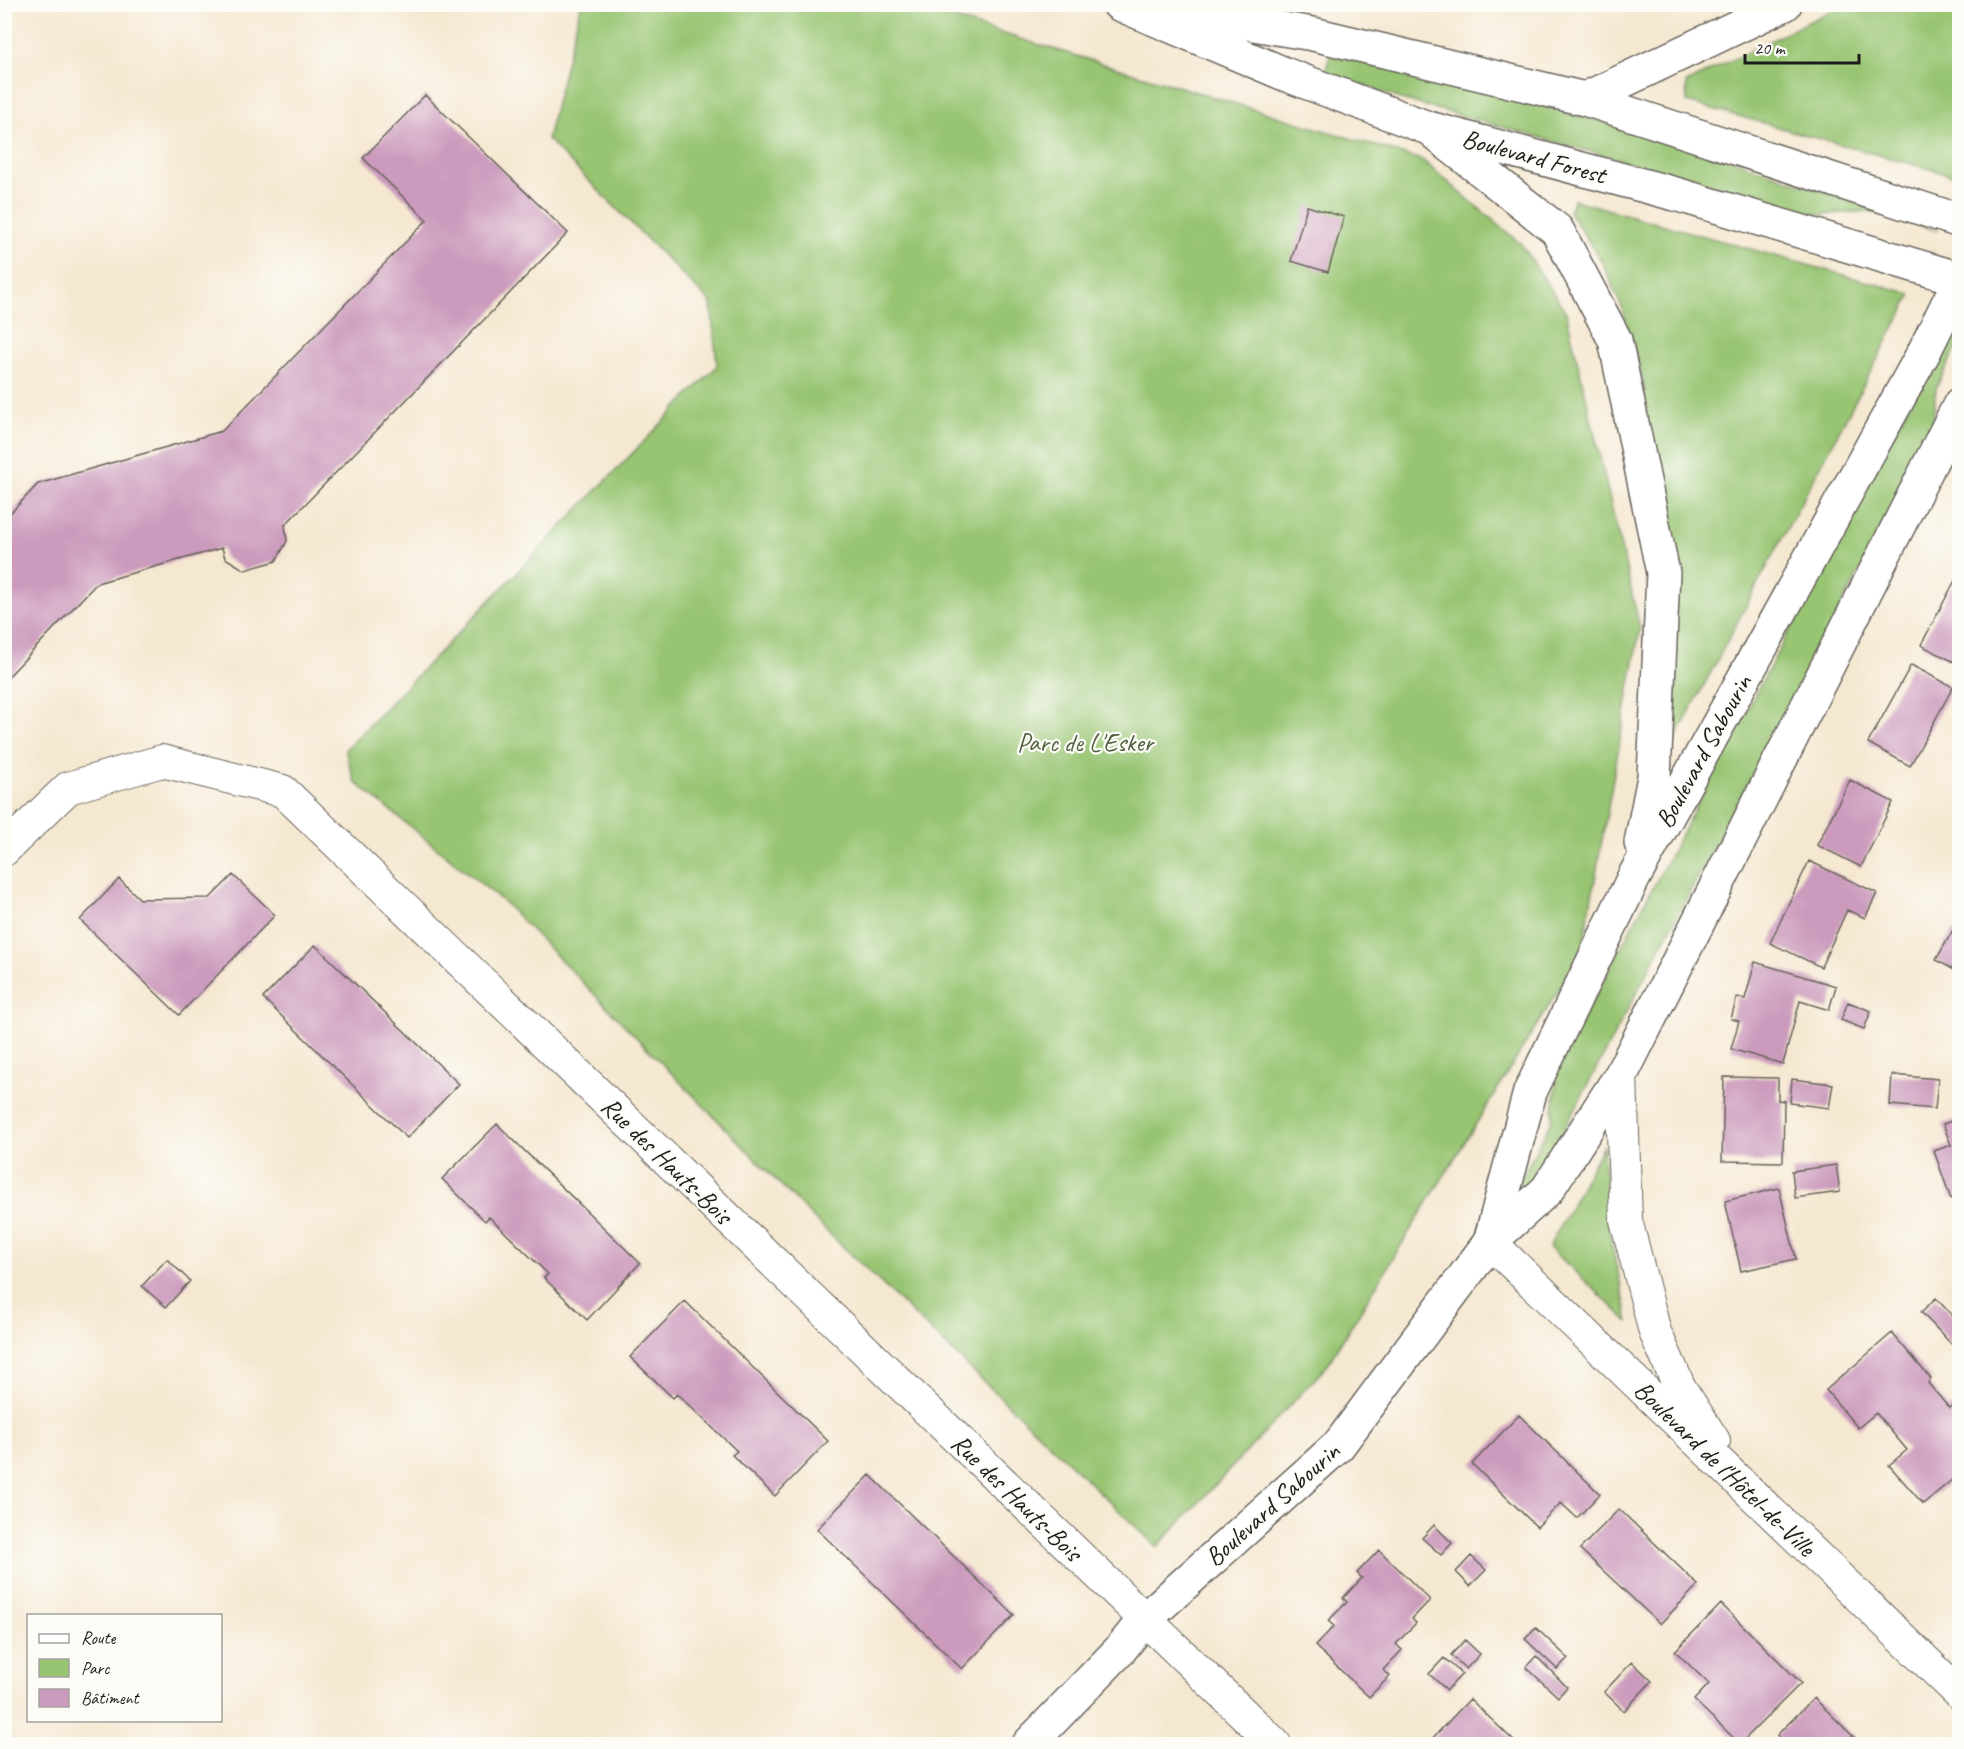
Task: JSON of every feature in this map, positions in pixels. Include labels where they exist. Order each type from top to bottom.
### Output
[{"type":"street","name":"Boulevard Forest","points":[[1119,4],[1287,75],[1428,128],[1678,195],[1959,279]]},
{"type":"street","points":[[1135,4],[1312,34],[1585,99],[1959,221]]},
{"type":"street","points":[[1585,99],[1785,4]]},
{"type":"street","points":[[1428,128],[1557,230],[1615,340],[1663,573],[1654,777],[1634,877]]},
{"type":"street","name":"Boulevard Sabourin","points":[[1490,1242],[1530,1092],[1634,877],[1918,362],[1959,279]]},
{"type":"street","name":"Boulevard Sabourin","points":[[1029,1744],[1119,1651],[1144,1620],[1338,1446],[1490,1242],[1546,1191],[1621,1075],[1959,404]]},
{"type":"street","name":"Rue des Hauts-Bois","points":[[4,850],[68,788],[162,761],[283,791],[1275,1744]]},
{"type":"street","points":[[1621,1075],[1626,1221],[1654,1332],[1680,1388],[1744,1487]]},
{"type":"street","name":"Boulevard de l'Hôtel-de-Ville","points":[[1490,1242],[1959,1694]]},
{"type":"green space","name":"Parc de L'Esker","points":[[581,5],[908,5],[1422,160],[1521,244],[1566,312],[1640,628],[1582,952],[1326,1367],[1157,1547],[815,1220],[505,903],[355,782],[345,750],[717,366],[711,303],[547,139]]},
{"type":"green space","points":[[1842,5],[1959,5],[1959,177],[1687,102],[1686,83]]},
{"type":"green space","points":[[1330,55],[1448,79],[1700,149],[1939,231],[1868,211],[1818,215],[1401,99],[1325,72]]},
{"type":"green space","points":[[1574,200],[1912,294],[1672,745],[1653,474],[1643,380],[1623,310],[1601,260],[1569,212]]},
{"type":"green space","points":[[1959,311],[1959,343],[1936,388],[1932,435],[1531,1192],[1522,1192],[1519,1183],[1552,1120],[1558,1066]]},
{"type":"green space","points":[[1603,1146],[1609,1232],[1629,1322],[1549,1247]]},
{"type":"building","points":[[425,95],[568,233],[285,525],[287,541],[276,561],[245,570],[225,558],[222,548],[97,583],[5,680],[5,519],[38,484],[222,431],[427,220],[363,158]]},
{"type":"building","points":[[1307,206],[1344,217],[1328,272],[1291,261]]},
{"type":"building","points":[[1960,571],[1960,665],[1921,645]]},
{"type":"building","points":[[1911,665],[1953,687],[1910,766],[1868,743]]},
{"type":"building","points":[[1850,780],[1893,802],[1861,867],[1817,845]]},
{"type":"building","points":[[1809,861],[1877,893],[1865,918],[1847,910],[1821,967],[1770,943]]},
{"type":"building","points":[[233,875],[275,915],[179,1015],[80,920],[119,879],[140,899],[210,898]]},
{"type":"building","points":[[1953,930],[1960,934],[1960,973],[1936,960]]},
{"type":"building","points":[[315,945],[459,1084],[407,1138],[263,998]]},
{"type":"building","points":[[1755,962],[1836,986],[1829,1010],[1800,1001],[1783,1064],[1731,1049],[1739,1021],[1731,1019],[1737,997],[1745,999]]},
{"type":"building","points":[[1848,1002],[1871,1011],[1864,1029],[1841,1020]]},
{"type":"building","points":[[1892,1075],[1938,1079],[1935,1109],[1890,1105]]},
{"type":"building","points":[[1724,1077],[1778,1078],[1778,1100],[1784,1101],[1783,1162],[1722,1161]]},
{"type":"building","points":[[1792,1079],[1833,1084],[1829,1108],[1790,1103]]},
{"type":"building","points":[[1960,1118],[1960,1196],[1951,1199],[1934,1151],[1951,1145],[1943,1124]]},
{"type":"building","points":[[497,1124],[640,1263],[587,1320],[544,1278],[548,1274],[489,1217],[485,1221],[442,1179]]},
{"type":"building","points":[[1836,1165],[1840,1192],[1795,1198],[1792,1171]]},
{"type":"building","points":[[1779,1188],[1796,1259],[1741,1271],[1725,1201]]},
{"type":"building","points":[[167,1259],[190,1281],[166,1307],[142,1286]]},
{"type":"building","points":[[1936,1298],[1960,1324],[1960,1353],[1921,1312]]},
{"type":"building","points":[[685,1301],[828,1441],[775,1496],[732,1455],[737,1451],[677,1394],[673,1398],[630,1357]]},
{"type":"building","points":[[1892,1333],[1931,1379],[1928,1383],[1949,1408],[1953,1405],[1960,1412],[1960,1473],[1923,1504],[1889,1465],[1907,1450],[1876,1413],[1858,1428],[1826,1390]]},
{"type":"building","points":[[1519,1415],[1600,1494],[1577,1518],[1561,1503],[1537,1527],[1472,1464]]},
{"type":"building","points":[[870,1475],[1014,1615],[962,1669],[817,1529]]},
{"type":"building","points":[[1619,1509],[1698,1585],[1660,1624],[1580,1549]]},
{"type":"building","points":[[1434,1525],[1452,1543],[1441,1555],[1422,1538]]},
{"type":"building","points":[[1379,1550],[1430,1600],[1412,1619],[1416,1623],[1396,1644],[1402,1650],[1383,1670],[1390,1676],[1369,1697],[1315,1646],[1334,1626],[1328,1621],[1347,1602],[1343,1598],[1362,1578],[1357,1573]]},
{"type":"building","points":[[1471,1556],[1486,1570],[1470,1586],[1456,1572]]},
{"type":"building","points":[[1721,1604],[1801,1683],[1740,1744],[1694,1700],[1709,1684],[1675,1651]]},
{"type":"building","points":[[1536,1628],[1568,1658],[1557,1669],[1525,1639]]},
{"type":"building","points":[[1465,1640],[1480,1654],[1466,1669],[1451,1655]]},
{"type":"building","points":[[1536,1656],[1567,1687],[1558,1697],[1526,1667]]},
{"type":"building","points":[[1444,1658],[1462,1674],[1447,1690],[1429,1674]]},
{"type":"building","points":[[1632,1662],[1652,1681],[1624,1711],[1604,1692]]},
{"type":"building","points":[[1814,1698],[1861,1744],[1786,1744],[1777,1735]]},
{"type":"building","points":[[1470,1699],[1517,1744],[1427,1744]]}]
